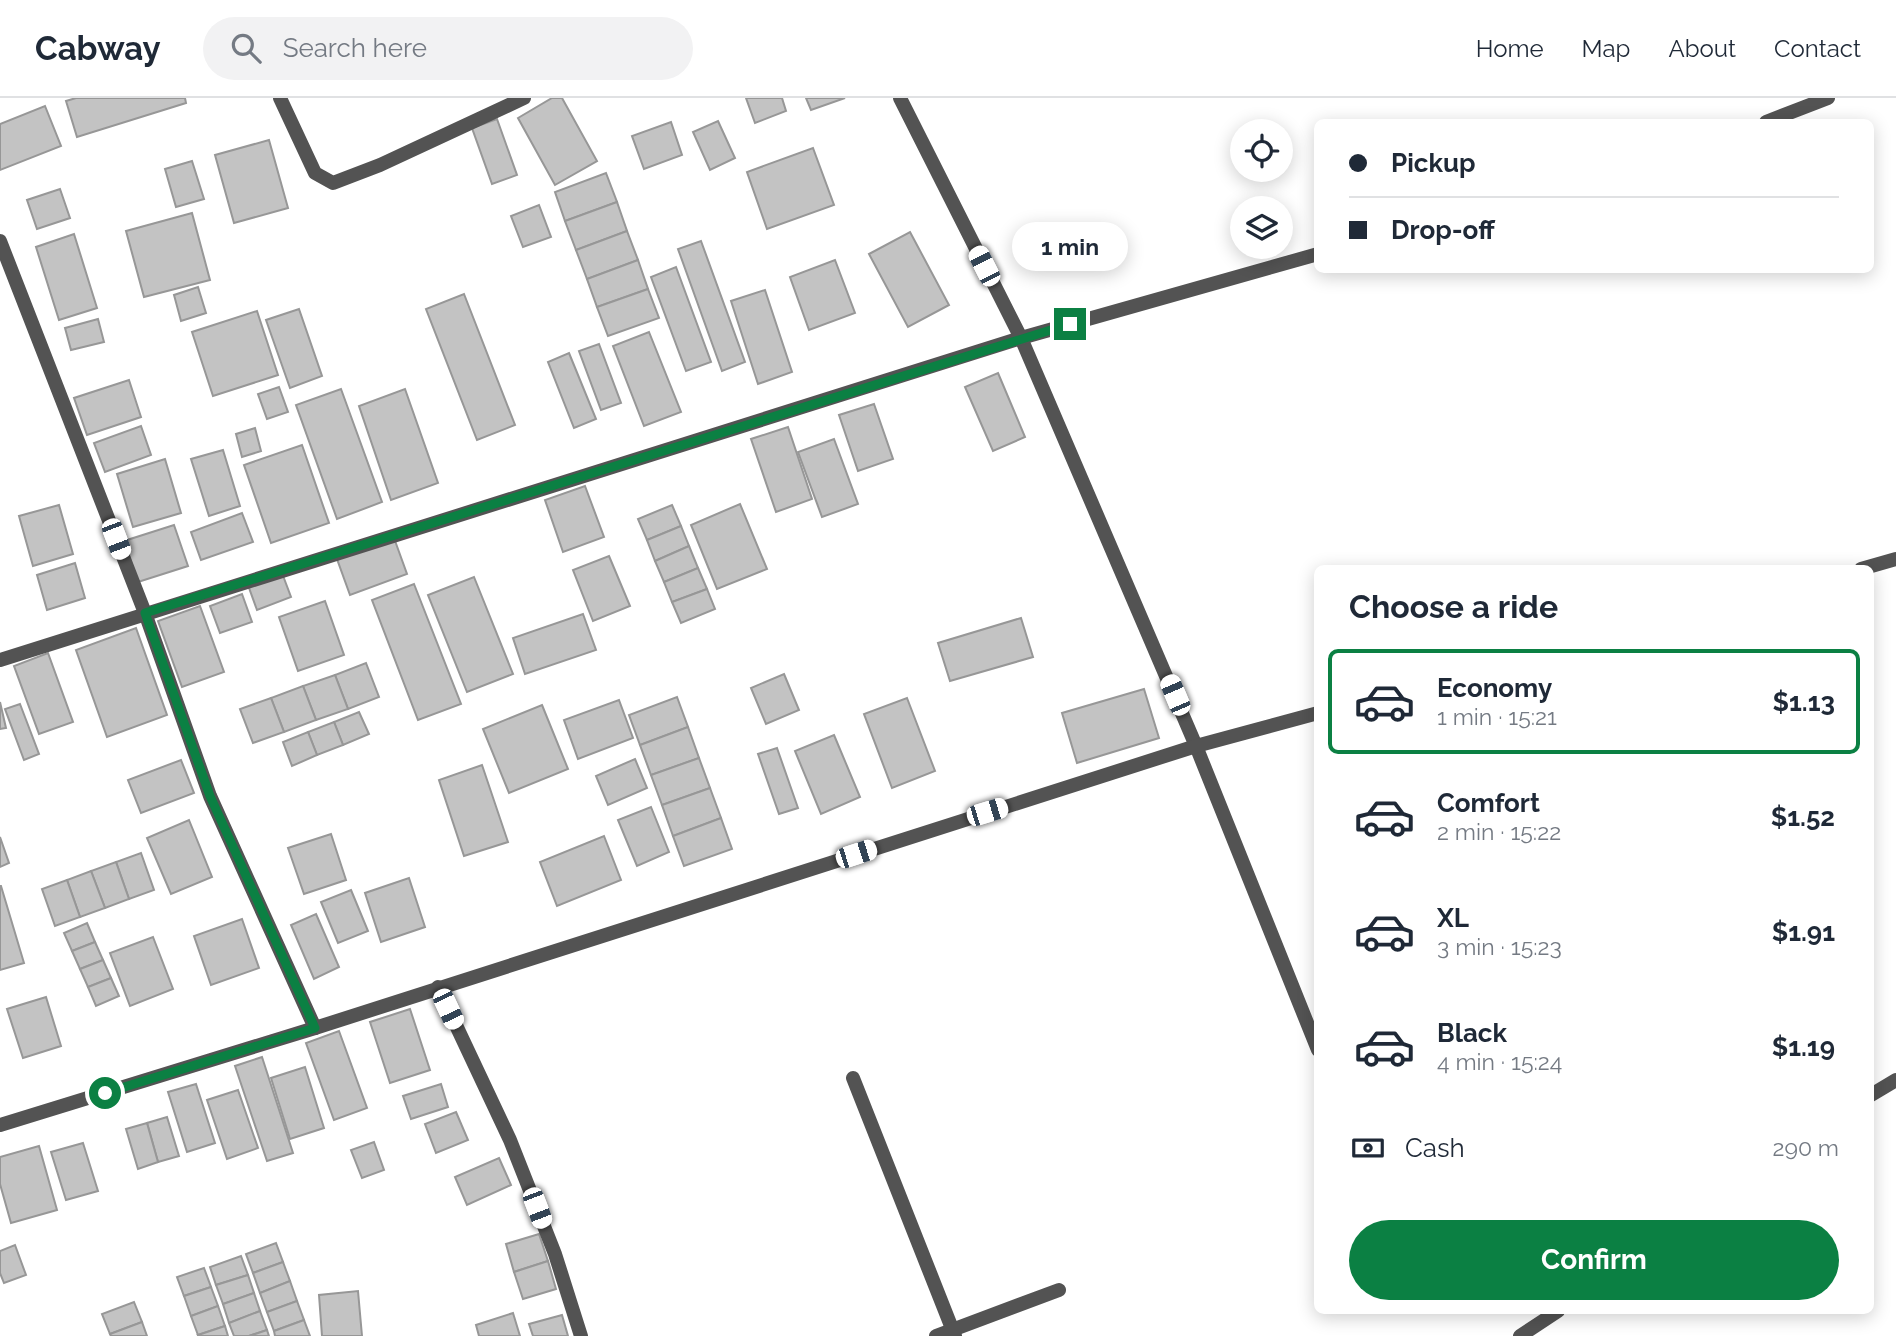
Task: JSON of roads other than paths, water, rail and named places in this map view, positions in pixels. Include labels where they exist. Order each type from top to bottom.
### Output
[{"type":"street","points":[[280,98],[315,173],[333,183],[524,98]]},
{"type":"street","points":[[900,98],[1021,338],[1196,746],[1314,1040]]},
{"type":"street","points":[[1774,119],[1828,98]]},
{"type":"street","points":[[0,241],[145,613],[210,796],[315,1028]]},
{"type":"street","points":[[0,660],[1021,338],[1314,255]]},
{"type":"street","points":[[1874,565],[1896,559]]},
{"type":"street","points":[[0,1125],[315,1028],[1196,746],[1314,714]]},
{"type":"street","points":[[438,987],[510,1140],[555,1254],[581,1336]]},
{"type":"street","points":[[853,1079],[953,1333]]},
{"type":"street","points":[[1874,1093],[1896,1080]]},
{"type":"street","points":[[936,1336],[953,1333],[1059,1290]]},
{"type":"street","points":[[1520,1336],[1553,1314]]}]
